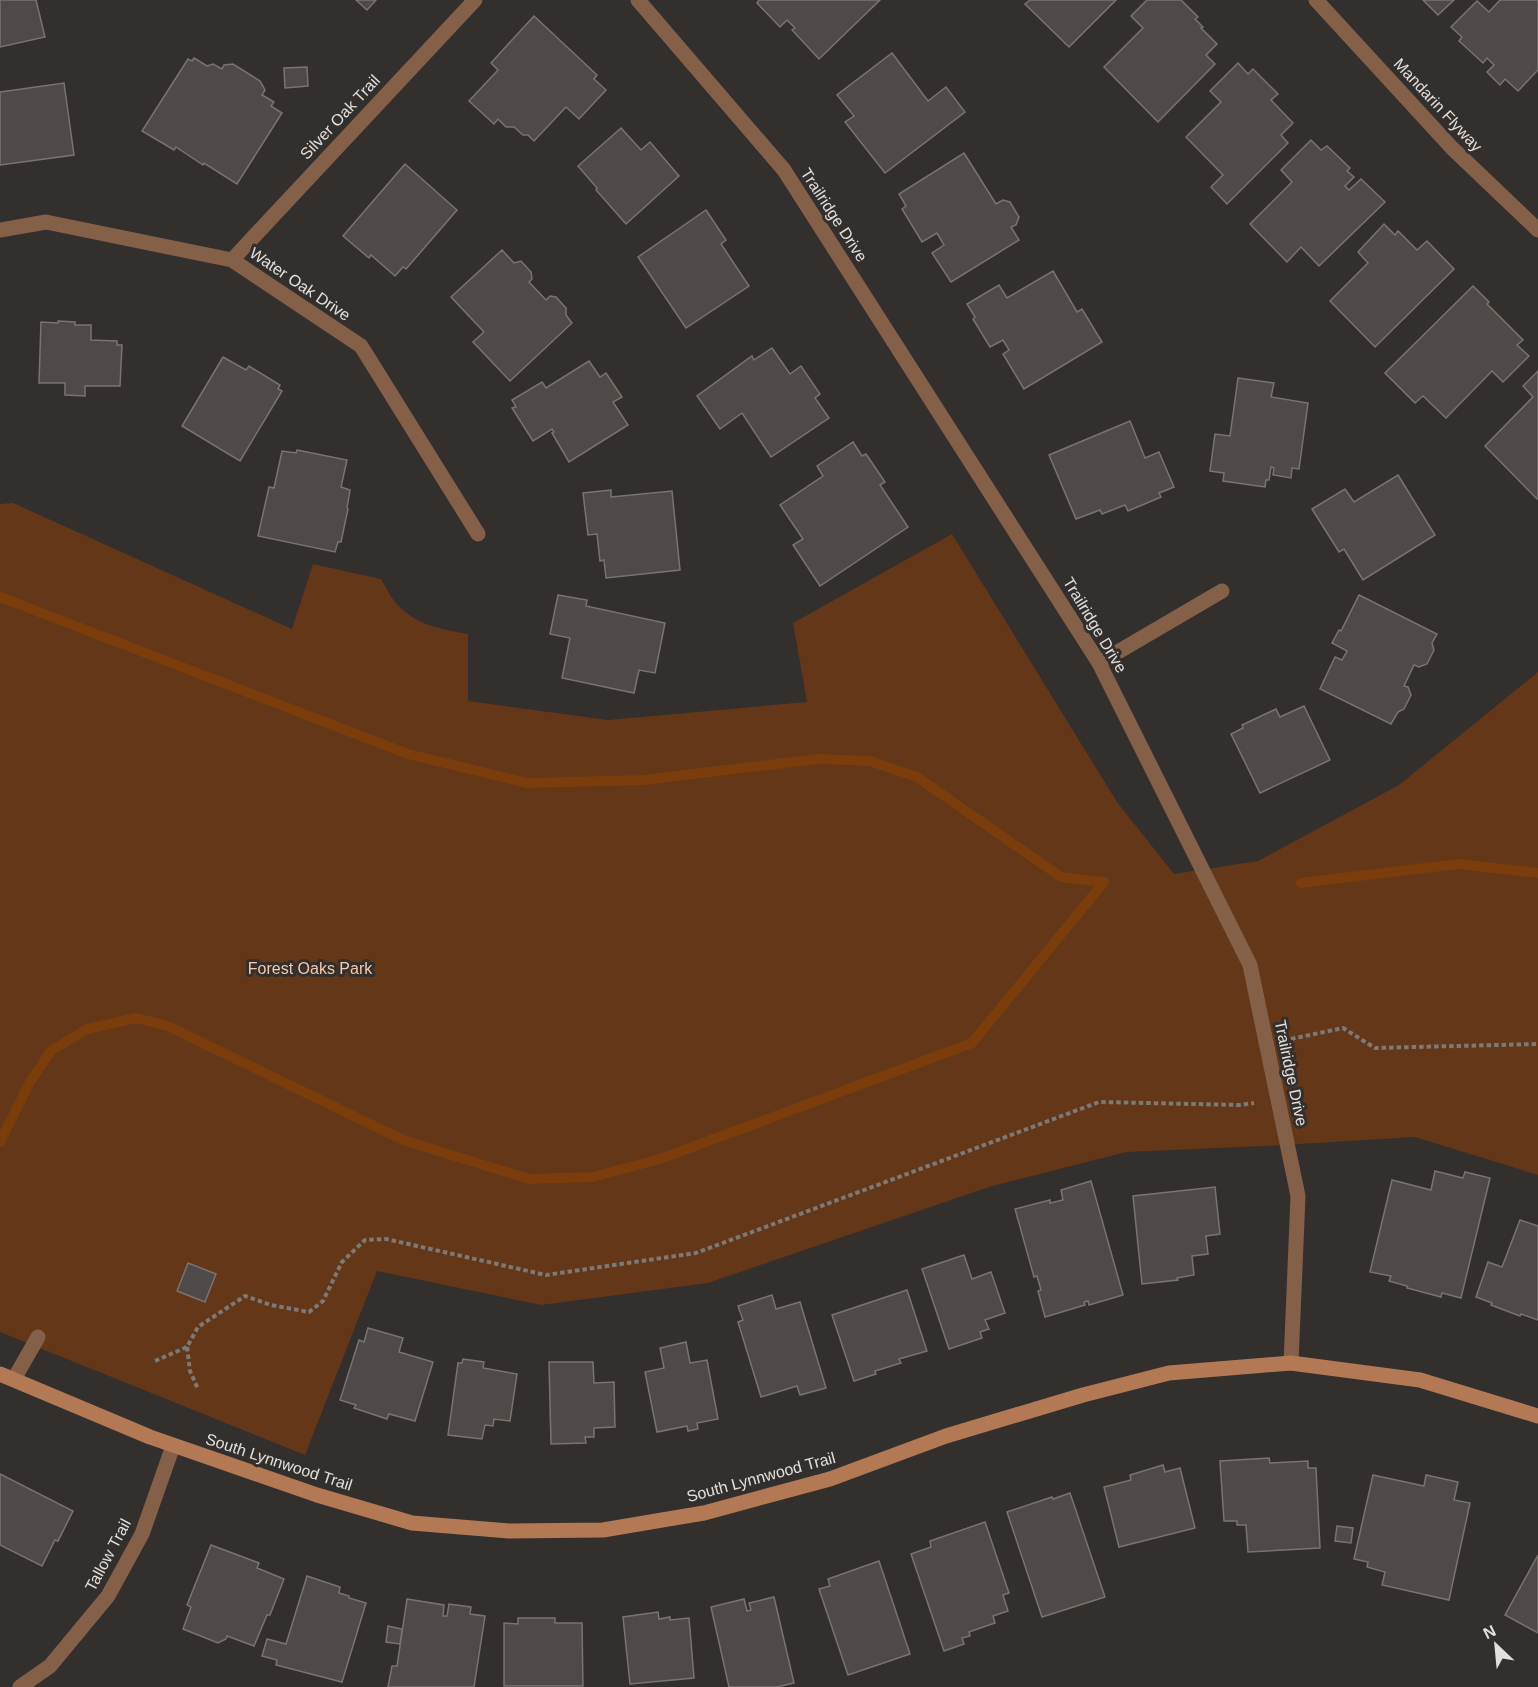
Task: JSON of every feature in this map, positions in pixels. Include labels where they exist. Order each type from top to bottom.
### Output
[{"type":"street","name":"Silver Oak Trail","points":[[232,260],[475,0]]},
{"type":"street","name":"Trailridge Drive","points":[[638,0],[784,170],[1099,663],[1250,965],[1298,1196],[1291,1363]]},
{"type":"street","name":"Mandarin Flyway","points":[[1316,0],[1452,148],[1538,230]]},
{"type":"street","name":"Water Oak Drive","points":[[0,230],[46,222],[232,260],[361,346],[478,534]]},
{"type":"street","points":[[1099,663],[1222,591]]},
{"type":"street","points":[[7,1377],[38,1336]]},
{"type":"street","name":"South Lynnwood Trail","points":[[7,1377],[173,1446],[317,1495],[412,1523],[509,1532],[603,1530],[704,1513],[830,1479],[946,1436],[1083,1395],[1169,1373],[1291,1363],[1420,1380],[1538,1416]]},
{"type":"street","name":"Tallow Trail","points":[[20,1687],[50,1666],[108,1596],[142,1534],[173,1446]]},
{"type":"path","points":[[1266,1044],[1343,1028],[1375,1048],[1538,1044]]},
{"type":"path","points":[[198,1389],[190,1371],[187,1347],[198,1327],[245,1296],[271,1305],[309,1312],[323,1301],[342,1262],[365,1240],[386,1239],[546,1275],[696,1253],[1099,1102],[1240,1105],[1278,1099]]},
{"type":"path","points":[[155,1361],[187,1347]]},
{"type":"green space","name":"Forest Oaks Park","points":[[13,503],[292,629],[313,564],[381,579],[396,603],[411,616],[438,628],[468,634],[468,701],[608,720],[807,702],[793,623],[952,534],[1117,802],[1174,874],[1258,861],[1399,785],[1538,672],[1538,1175],[1415,1137],[1126,1152],[992,1186],[708,1283],[541,1305],[377,1271],[305,1455],[0,1332],[0,504]]},
{"type":"building","points":[[0,0],[36,0],[45,37],[0,47]]},
{"type":"building","points":[[356,0],[376,0],[367,10]]},
{"type":"building","points":[[759,0],[880,0],[819,59],[792,30],[795,28],[787,20],[780,27],[757,3]]},
{"type":"building","points":[[1030,0],[1116,0],[1069,47],[1025,4]]},
{"type":"building","points":[[1147,0],[1181,0],[1198,17],[1195,19],[1203,27],[1201,28],[1217,44],[1206,55],[1215,64],[1158,122],[1104,67],[1143,28],[1131,16]]},
{"type":"building","points":[[1423,0],[1454,0],[1438,15]]},
{"type":"building","points":[[1500,0],[1538,0],[1538,70],[1518,91],[1505,79],[1500,85],[1487,72],[1494,65],[1487,58],[1483,63],[1459,41],[1462,37],[1451,27],[1477,1],[1489,12]]},
{"type":"building","points":[[534,16],[597,75],[594,79],[606,90],[579,119],[566,107],[534,141],[514,127],[506,127],[498,119],[494,124],[469,101],[498,70],[491,63]]},
{"type":"building","points":[[892,53],[928,101],[946,87],[965,112],[885,173],[845,122],[854,116],[837,95]]},
{"type":"building","points":[[194,58],[207,66],[213,64],[222,69],[224,65],[233,64],[260,81],[265,90],[262,95],[274,102],[271,106],[282,113],[237,184],[176,147],[174,150],[142,131],[188,59],[192,61]]},
{"type":"building","points":[[1238,63],[1248,74],[1253,69],[1278,94],[1271,100],[1293,123],[1281,135],[1288,143],[1227,204],[1211,187],[1223,175],[1186,137],[1221,102],[1210,91]]},
{"type":"building","points":[[307,67],[308,86],[285,88],[284,68]]},
{"type":"building","points":[[64,83],[74,155],[0,165],[0,92]]},
{"type":"building","points":[[621,128],[641,150],[650,142],[679,176],[626,224],[578,166]]},
{"type":"building","points":[[1311,140],[1321,150],[1327,146],[1350,168],[1347,171],[1354,177],[1345,186],[1349,190],[1361,179],[1385,202],[1319,266],[1301,247],[1287,262],[1250,224],[1292,182],[1281,170]]},
{"type":"building","points":[[964,153],[996,204],[1003,200],[1010,202],[1019,217],[1016,225],[1011,227],[1019,240],[951,282],[932,253],[944,245],[937,233],[922,242],[902,209],[906,206],[899,194]]},
{"type":"building","points":[[405,164],[457,210],[406,269],[403,267],[395,276],[371,255],[369,258],[343,236]]},
{"type":"building","points":[[706,210],[726,240],[721,244],[749,286],[686,328],[638,257]]},
{"type":"building","points":[[1384,224],[1395,235],[1398,231],[1417,250],[1427,241],[1454,269],[1375,347],[1330,301],[1368,263],[1358,252]]},
{"type":"building","points":[[502,250],[514,263],[521,261],[531,272],[532,279],[529,282],[546,300],[550,296],[556,297],[566,308],[566,315],[572,323],[510,381],[473,342],[484,332],[451,297]]},
{"type":"building","points":[[1053,271],[1077,312],[1082,309],[1102,342],[1024,389],[1003,354],[1009,350],[1003,340],[990,347],[967,304],[999,285],[1007,298]]},
{"type":"building","points":[[1473,286],[1489,302],[1487,304],[1523,340],[1517,345],[1529,356],[1503,382],[1492,371],[1446,418],[1423,396],[1415,403],[1385,373]]},
{"type":"building","points":[[58,321],[75,322],[75,325],[91,325],[91,340],[117,341],[117,345],[122,345],[120,386],[85,386],[85,396],[65,395],[65,383],[39,383],[41,322],[58,323]]},
{"type":"building","points":[[772,348],[790,374],[801,366],[820,394],[815,398],[829,418],[771,457],[742,413],[720,429],[697,396],[752,356],[754,360]]},
{"type":"building","points":[[223,357],[246,370],[249,366],[280,385],[278,389],[282,391],[240,461],[182,426]]},
{"type":"building","points":[[589,361],[600,377],[606,373],[622,397],[613,402],[628,425],[569,462],[552,433],[554,432],[552,429],[533,441],[512,408],[516,407],[512,400],[542,382],[546,388]]},
{"type":"building","points":[[1538,371],[1537,499],[1485,446],[1533,397],[1523,386]]},
{"type":"building","points":[[1238,378],[1274,383],[1271,397],[1308,403],[1299,469],[1292,468],[1291,478],[1273,475],[1274,468],[1271,467],[1269,480],[1266,480],[1265,487],[1223,481],[1224,473],[1210,471],[1215,434],[1230,436]]},
{"type":"building","points":[[1130,421],[1145,458],[1159,452],[1174,487],[1159,493],[1161,497],[1128,511],[1125,505],[1102,514],[1100,510],[1076,519],[1049,455]]},
{"type":"building","points":[[853,442],[862,456],[866,454],[885,482],[880,485],[908,527],[820,586],[793,545],[803,539],[780,505],[823,476],[817,466]]},
{"type":"building","points":[[297,450],[347,460],[341,487],[350,490],[348,509],[341,542],[338,542],[335,552],[258,536],[269,487],[274,488],[282,451],[296,453]]},
{"type":"building","points":[[1398,475],[1435,535],[1363,580],[1344,549],[1339,552],[1312,509],[1345,489],[1354,502]]},
{"type":"building","points":[[611,490],[611,497],[672,491],[680,570],[606,578],[604,560],[600,561],[597,534],[588,535],[583,493]]},
{"type":"building","points":[[558,595],[587,600],[586,606],[665,623],[655,673],[639,670],[634,693],[562,678],[570,638],[550,634]]},
{"type":"building","points":[[1359,595],[1437,634],[1432,643],[1434,650],[1427,664],[1419,667],[1414,665],[1404,686],[1408,687],[1411,695],[1404,709],[1398,712],[1391,724],[1320,689],[1335,657],[1342,660],[1347,651],[1332,643],[1339,630],[1341,631]]},
{"type":"building","points":[[1304,706],[1330,760],[1260,793],[1231,734],[1243,728],[1242,725],[1276,709],[1280,717]]},
{"type":"building","points":[[1435,1171],[1463,1178],[1465,1172],[1490,1178],[1461,1298],[1442,1293],[1441,1297],[1407,1288],[1407,1286],[1389,1281],[1391,1276],[1370,1272],[1392,1180],[1431,1190]]},
{"type":"building","points":[[1091,1181],[1123,1295],[1089,1305],[1088,1301],[1084,1302],[1085,1305],[1045,1317],[1038,1291],[1041,1290],[1037,1276],[1034,1277],[1015,1209],[1050,1200],[1050,1203],[1063,1200],[1061,1190]]},
{"type":"building","points":[[1215,1187],[1220,1234],[1206,1236],[1208,1254],[1192,1256],[1194,1275],[1177,1278],[1178,1280],[1142,1284],[1133,1196]]},
{"type":"building","points":[[1520,1220],[1538,1226],[1538,1320],[1521,1314],[1520,1316],[1476,1297],[1488,1262],[1502,1267]]},
{"type":"building","points":[[964,1255],[972,1279],[991,1272],[1005,1313],[985,1320],[989,1329],[980,1332],[982,1338],[949,1349],[922,1269]]},
{"type":"building","points":[[188,1263],[216,1274],[205,1302],[177,1291]]},
{"type":"building","points":[[907,1290],[927,1351],[899,1359],[901,1363],[875,1371],[876,1374],[854,1381],[832,1315]]},
{"type":"building","points":[[772,1295],[776,1309],[800,1302],[826,1388],[800,1395],[797,1386],[761,1397],[738,1322],[743,1320],[738,1306]]},
{"type":"building","points":[[368,1328],[403,1338],[399,1352],[433,1362],[415,1421],[389,1414],[387,1419],[354,1408],[356,1405],[340,1400],[359,1340],[364,1342]]},
{"type":"building","points":[[686,1342],[690,1363],[707,1360],[718,1419],[697,1423],[698,1429],[688,1431],[687,1426],[657,1432],[645,1372],[664,1368],[660,1348]]},
{"type":"building","points":[[463,1359],[484,1362],[483,1368],[517,1374],[510,1421],[494,1419],[493,1426],[485,1425],[482,1439],[448,1435],[458,1363],[462,1363]]},
{"type":"building","points":[[549,1362],[593,1362],[594,1383],[614,1382],[615,1427],[594,1428],[594,1437],[585,1437],[586,1443],[551,1444]]},
{"type":"building","points":[[1269,1458],[1270,1463],[1308,1461],[1308,1468],[1316,1468],[1320,1548],[1248,1552],[1246,1525],[1237,1525],[1237,1521],[1224,1521],[1220,1461]]},
{"type":"building","points":[[1163,1465],[1165,1472],[1180,1468],[1195,1528],[1119,1547],[1104,1487],[1131,1480],[1130,1475]]},
{"type":"building","points":[[0,1474],[73,1511],[42,1566],[0,1545]]},
{"type":"building","points":[[1373,1475],[1424,1486],[1426,1475],[1458,1482],[1454,1500],[1470,1503],[1449,1600],[1382,1585],[1385,1572],[1367,1567],[1368,1562],[1354,1559]]},
{"type":"building","points":[[1070,1493],[1105,1597],[1042,1617],[1007,1512]]},
{"type":"building","points":[[985,1522],[1009,1593],[1003,1595],[1008,1611],[993,1616],[995,1623],[969,1632],[970,1636],[962,1638],[964,1644],[944,1651],[911,1554],[931,1547],[930,1541]]},
{"type":"building","points":[[1337,1526],[1353,1528],[1351,1543],[1335,1541]]},
{"type":"building","points":[[211,1545],[259,1563],[257,1568],[284,1579],[270,1615],[267,1615],[254,1646],[227,1636],[218,1643],[183,1629],[191,1607],[187,1605]]},
{"type":"building","points":[[1538,1555],[1538,1633],[1505,1615]]},
{"type":"building","points":[[879,1561],[910,1654],[848,1675],[819,1589],[830,1586],[828,1579]]},
{"type":"building","points":[[307,1576],[340,1587],[339,1593],[366,1603],[342,1682],[276,1665],[277,1660],[262,1656],[267,1639],[286,1644]]},
{"type":"building","points":[[774,1597],[794,1683],[777,1687],[729,1687],[711,1607],[744,1599],[747,1611],[751,1610],[749,1603]]},
{"type":"building","points":[[407,1599],[444,1605],[443,1616],[447,1616],[449,1604],[471,1607],[470,1614],[485,1616],[474,1687],[388,1687],[392,1666],[397,1666]]},
{"type":"building","points":[[658,1612],[659,1619],[689,1618],[694,1678],[630,1684],[623,1617]]},
{"type":"building","points":[[518,1618],[555,1618],[555,1623],[582,1623],[583,1686],[504,1686],[504,1623],[518,1624]]},
{"type":"building","points":[[388,1626],[402,1629],[400,1644],[386,1642]]},
{"type":"waterway","points":[[0,597],[408,754],[527,783],[644,780],[817,759],[870,761],[917,777],[1061,877],[1104,882]]},
{"type":"waterway","points":[[1301,883],[1458,864],[1538,873]]},
{"type":"waterway","points":[[0,1142],[30,1082],[51,1051],[87,1029],[136,1018],[168,1026],[403,1140],[529,1179],[593,1177],[660,1159],[972,1043],[1104,882]]}]
